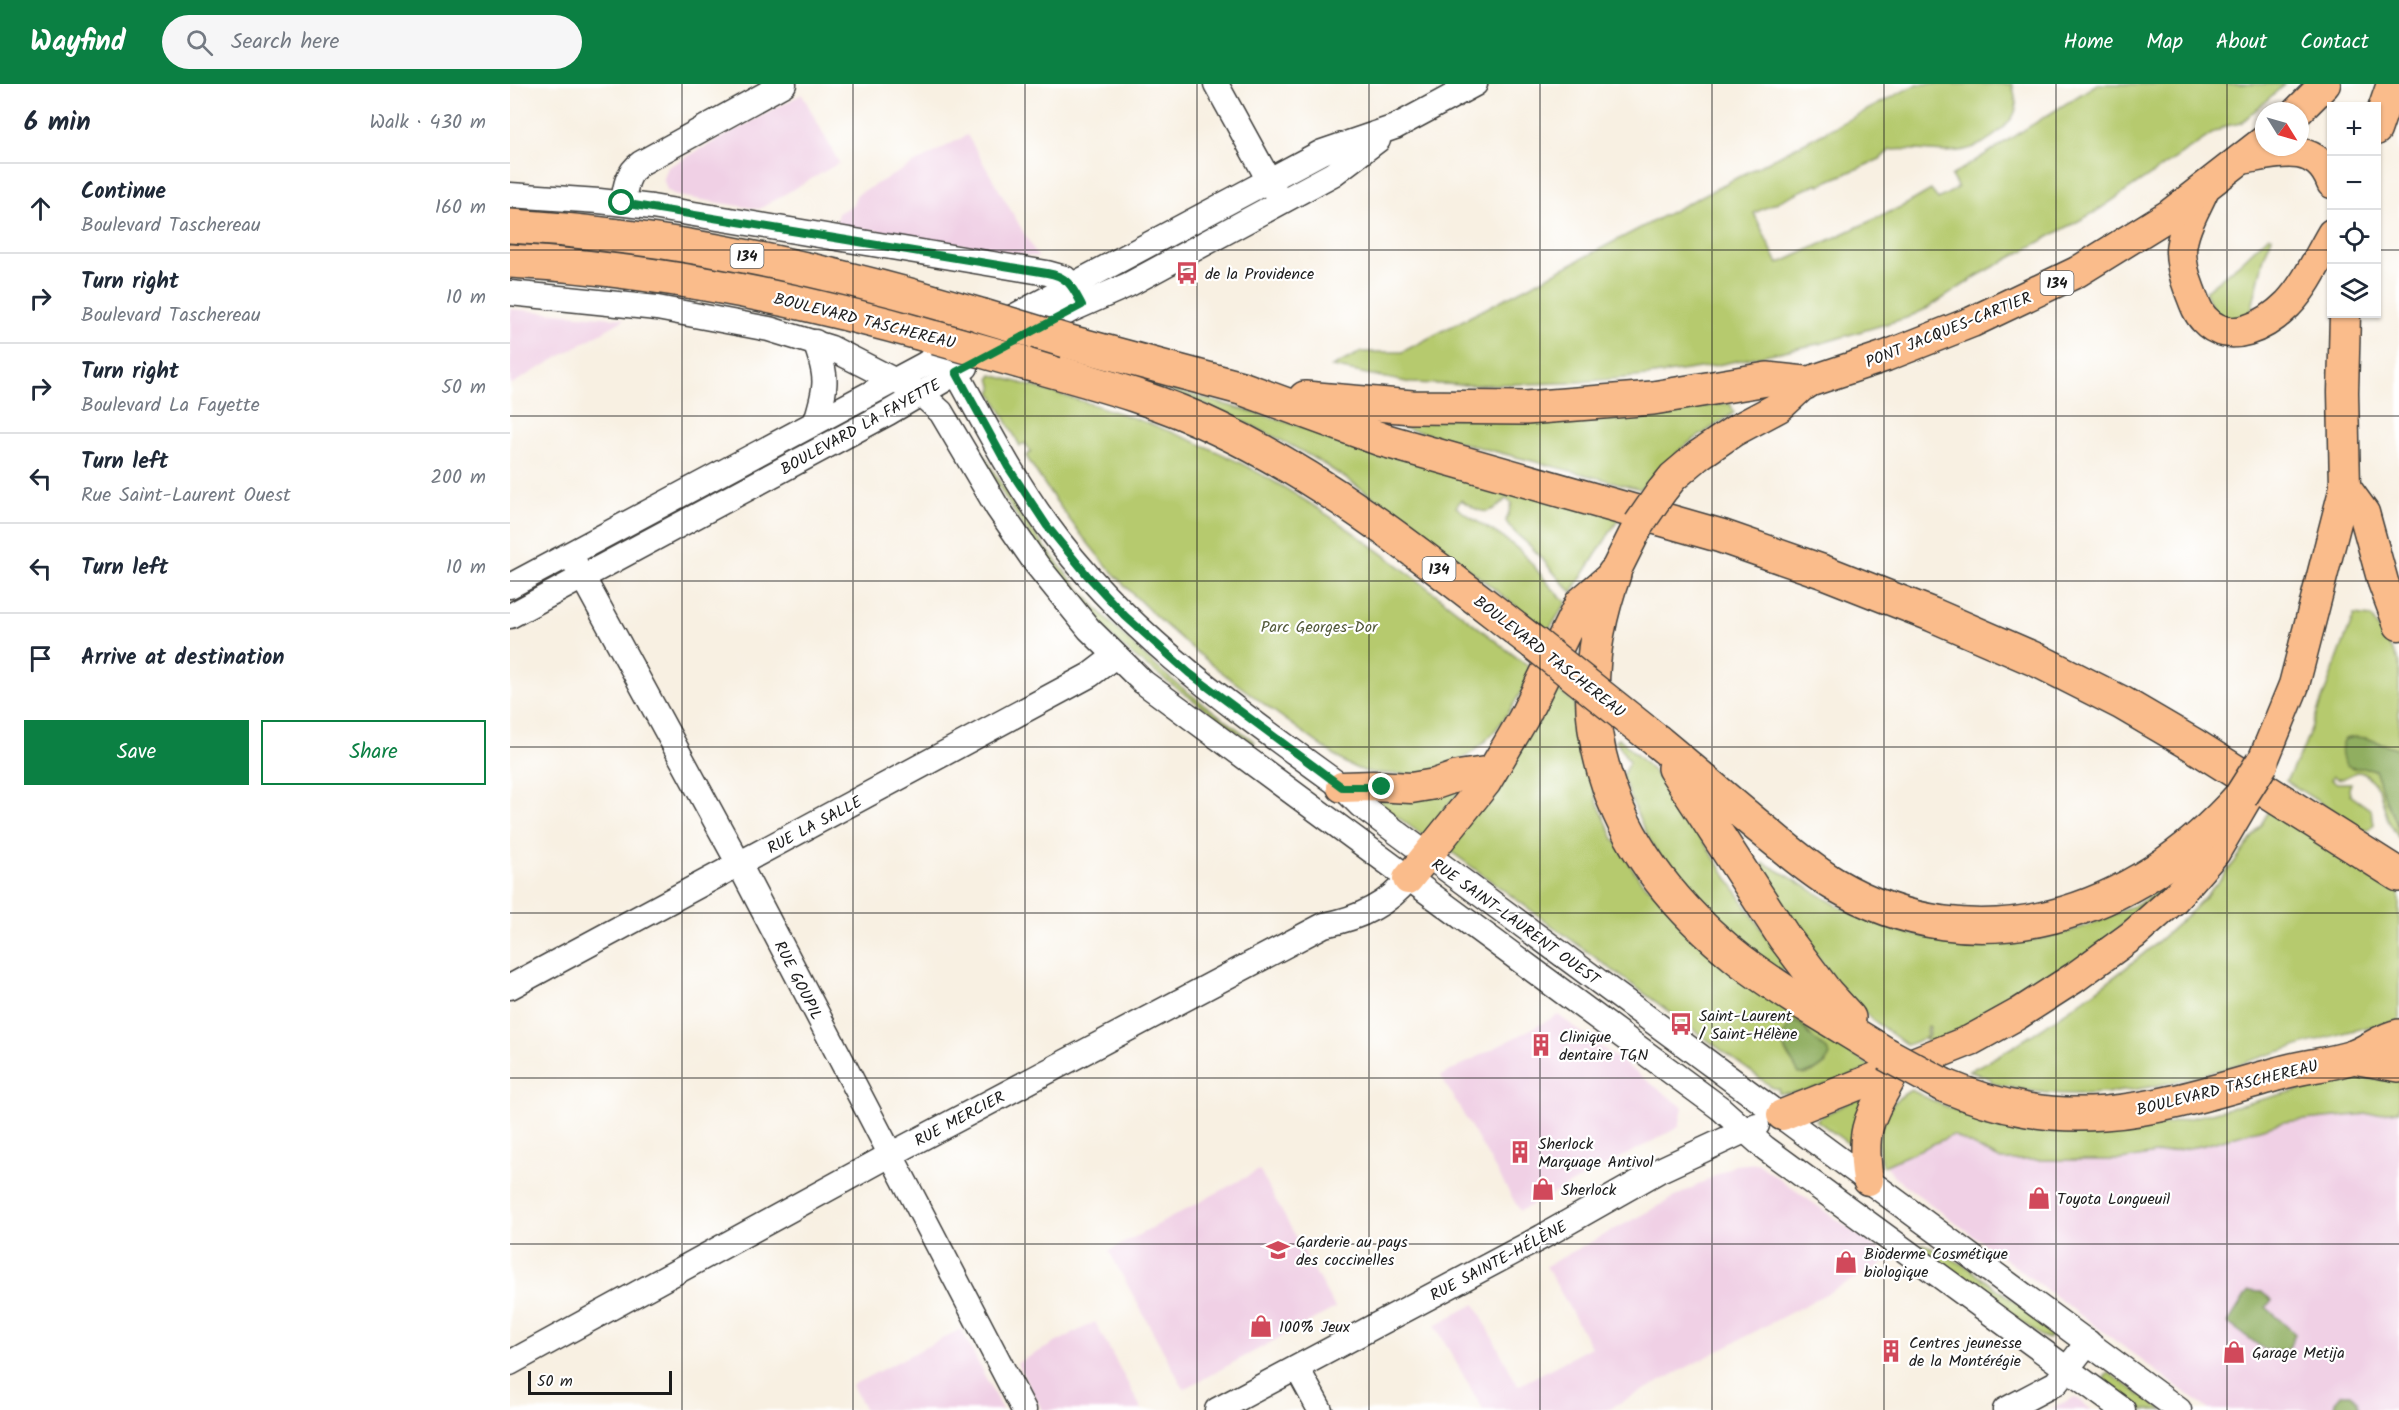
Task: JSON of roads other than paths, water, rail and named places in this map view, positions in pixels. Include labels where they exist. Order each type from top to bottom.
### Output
[{"type":"highway","name":"BOULEVARD TASCHEREAU","points":[[510,226],[618,235],[742,255],[887,288],[1066,341],[1241,388],[1383,440],[1730,539],[1824,572],[1970,630],[2060,671],[2122,703],[2192,744],[2399,875]]},
{"type":"highway","name":"BOULEVARD TASCHEREAU","points":[[510,261],[604,268],[707,283],[824,308],[932,350],[1021,362],[1153,401],[1258,448],[1328,489],[1377,522],[1657,741],[1799,959],[1833,1001],[1890,1063],[1943,1085],[1979,1098],[2021,1109],[2055,1113],[2107,1114],[2169,1104],[2291,1070],[2353,1057],[2399,1036]]},
{"type":"highway","points":[[1241,388],[1343,402],[1475,408],[1550,407],[1653,398],[1767,380],[1804,383]]},
{"type":"highway","points":[[1614,574],[1601,612],[1593,654],[1594,728],[1609,791],[1634,842],[1671,893],[1725,947],[1773,984],[1890,1063]]},
{"type":"highway","points":[[1657,741],[1797,859],[1834,884],[1888,909],[1929,920],[1968,924],[2007,924],[2049,918],[2077,911],[2120,893],[2169,863],[2244,798],[2262,763]]},
{"type":"highway","points":[[2353,1057],[2399,1065]]},
{"type":"main road","points":[[2307,102],[2325,84]]},
{"type":"main road","points":[[2381,116],[2392,84]]},
{"type":"main road","points":[[2253,150],[2305,153],[2324,167],[2327,174]]},
{"type":"main road","name":"PONT JACQUES-CARTIER","points":[[1804,383],[1920,344],[2016,303],[2116,250],[2203,190],[2253,150]]},
{"type":"main road","points":[[2203,190],[2182,240],[2182,262],[2188,287],[2201,315],[2210,325],[2222,331],[2234,333],[2250,329],[2267,321],[2282,310],[2302,287],[2327,241]]},
{"type":"main road","points":[[2262,763],[2294,685],[2345,487],[2343,392],[2345,318]]},
{"type":"main road","points":[[1408,879],[1426,854],[1469,804],[1492,771],[1523,719],[1580,603],[1614,574],[1639,524],[1661,492],[1673,477],[1699,455],[1734,431],[1779,407],[1804,383]]},
{"type":"main road","points":[[2345,487],[2364,513],[2383,582],[2399,625]]},
{"type":"main road","points":[[1342,787],[1411,788],[1436,784],[1458,776],[1492,771]]},
{"type":"main road","points":[[1782,1115],[1890,1063],[1971,1040],[2018,1014],[2117,947],[2162,910],[2199,871],[2227,833],[2244,798]]},
{"type":"main road","points":[[1868,1180],[1864,1157],[1866,1128],[1890,1063]]},
{"type":"street","points":[[622,203],[627,180],[636,166],[784,84]]},
{"type":"street","points":[[1216,84],[1281,202]]},
{"type":"street","name":"BOULEVARD LA FAYETTE","points":[[510,586],[893,380],[932,350],[1077,295],[1128,285],[1333,174],[1395,127],[1475,84]]},
{"type":"street","name":"BOULEVARD LA FAYETTE","points":[[510,616],[921,394],[1077,295],[1269,180],[1322,152],[1395,127]]},
{"type":"street","points":[[510,195],[622,203],[1047,273],[1061,276],[1077,295]]},
{"type":"street","name":"BOULEVARD TASCHEREAU","points":[[510,293],[657,308],[742,323],[815,342],[846,355],[893,380]]},
{"type":"street","points":[[815,342],[824,367],[826,382],[816,422]]},
{"type":"street","points":[[932,350],[956,372]]},
{"type":"street","name":"RUE SAINT-LAURENT OUEST","points":[[956,372],[1022,488],[1066,550],[1105,596],[1189,673],[1342,787],[1360,805],[2179,1410]]},
{"type":"street","name":"RUE SAINT-LAURENT OUEST","points":[[893,380],[921,394],[941,412],[1008,524],[1071,609],[1115,656],[1180,711],[1720,1108],[1775,1155],[2123,1410]]},
{"type":"street","name":"RUE GOUPIL","points":[[570,553],[739,864],[1024,1410]]},
{"type":"street","name":"RUE LA SALLE","points":[[510,987],[1090,675],[1115,656]]},
{"type":"street","name":"RUE MERCIER","points":[[510,1363],[890,1155],[1324,925],[1349,920],[1393,896],[1408,879]]},
{"type":"street","name":"RUE SAINTE-HÉLÈNE","points":[[1217,1410],[1532,1243],[1660,1170],[1782,1115]]},
{"type":"street","points":[[2005,1410],[2056,1383],[2088,1342]]},
{"type":"street","points":[[1297,1368],[1320,1410]]},
{"type":"place","name":"de la Providence","points":[[1187,273]]},
{"type":"place","name":"Saint-Laurent / Saint-Hélène","points":[[1681,1024]]},
{"type":"place","name":"Clinique dentaire TGN","points":[[1541,1045]]},
{"type":"place","name":"Sherlock Marquage Antivol","points":[[1520,1152]]},
{"type":"place","name":"Sherlock","points":[[1543,1189]]},
{"type":"place","name":"Toyota Longueuil","points":[[2039,1198]]},
{"type":"place","name":"Garderie au pays des coccinelles","points":[[1278,1250]]},
{"type":"place","name":"Bioderme Cosmétique biologique","points":[[1846,1262]]},
{"type":"place","name":"100% Jeux","points":[[1261,1326]]},
{"type":"place","name":"Centres jeunesse de la Montérégie","points":[[1891,1351]]},
{"type":"place","name":"Garage Metija","points":[[2234,1352]]},
{"type":"park label","name":"Parc Georges-Dor","points":[[1319,626]]}]
